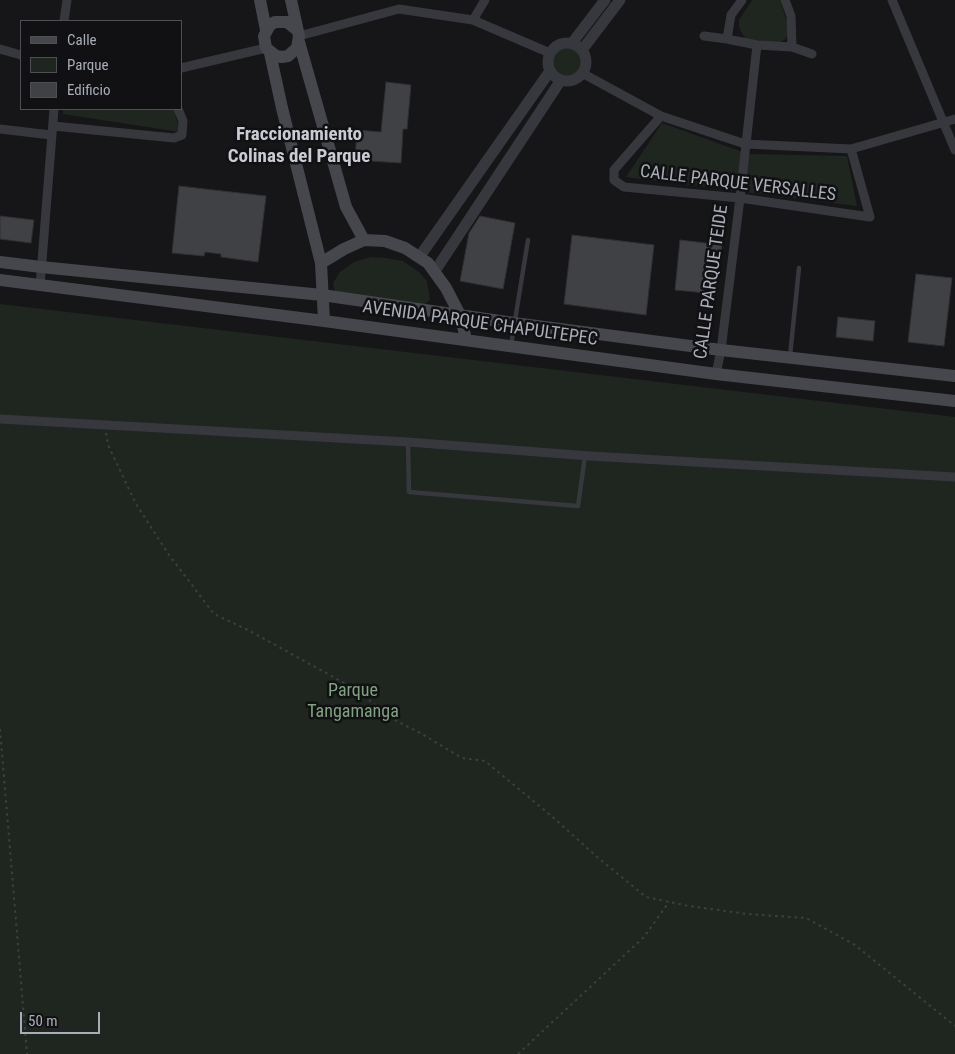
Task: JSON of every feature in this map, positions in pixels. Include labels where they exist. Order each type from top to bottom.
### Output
[{"type":"main road","points":[[260,0],[266,30]]},
{"type":"main road","points":[[291,0],[298,36],[346,207],[364,240]]},
{"type":"main road","points":[[268,50],[276,56],[288,56],[297,48],[298,36],[293,25],[281,21],[270,26],[264,36],[321,263],[324,321]]},
{"type":"main road","points":[[321,263],[364,240],[385,242],[405,248],[420,256],[435,271],[461,317],[466,340]]},
{"type":"main road","name":"AVENIDA PARQUE CHAPULTEPEC","points":[[0,262],[322,295],[514,324],[721,350],[955,376]]},
{"type":"main road","name":"AVENIDA PARQUE CHAPULTEPEC","points":[[0,280],[324,321],[716,374],[955,401]]},
{"type":"street","points":[[64,20],[67,0]]},
{"type":"street","points":[[473,20],[485,0]]},
{"type":"street","points":[[572,43],[605,0]]},
{"type":"street","points":[[582,50],[620,0]]},
{"type":"street","points":[[727,39],[731,15],[742,0]]},
{"type":"street","points":[[785,0],[792,16],[792,47]]},
{"type":"street","points":[[892,0],[955,150]]},
{"type":"street","points":[[298,36],[398,5],[473,20],[550,53]]},
{"type":"street","points":[[704,36],[757,45],[792,47],[812,54]]},
{"type":"street","points":[[572,43],[582,50],[586,62],[582,73],[573,80],[561,80],[550,71],[548,59],[550,53],[560,44],[572,43]]},
{"type":"street","name":"CALLE PARQUE TEIDE","points":[[716,374],[721,350],[740,198],[757,45]]},
{"type":"street","points":[[0,49],[20,55]]},
{"type":"street","points":[[182,68],[268,50]]},
{"type":"street","points":[[420,256],[550,71]]},
{"type":"street","points":[[582,73],[661,116],[745,144],[851,149],[955,119]]},
{"type":"street","points":[[435,271],[561,80]]},
{"type":"street","points":[[40,286],[54,110]]},
{"type":"street","points":[[0,129],[52,130],[174,138],[182,135],[183,122],[178,110]]},
{"type":"street","name":"CALLE PARQUE VERSALLES","points":[[661,116],[614,170],[614,180],[624,186],[740,198],[870,218],[851,149]]},
{"type":"street","points":[[0,419],[408,442],[584,456],[955,477]]},
{"type":"lane","points":[[511,346],[528,240]]},
{"type":"lane","points":[[790,357],[799,268]]},
{"type":"lane","points":[[408,442],[409,492],[578,506],[584,456]]},
{"type":"path","points":[[104,424],[108,446],[136,504],[169,555],[214,614],[250,631],[355,689],[393,719],[462,758],[484,761],[646,897],[747,914],[806,918],[855,945],[955,1026]]},
{"type":"path","points":[[0,729],[27,1054]]},
{"type":"path","points":[[518,1054],[644,937],[669,902]]},
{"type":"green space","points":[[752,0],[780,0],[789,34],[778,44],[749,41],[743,35],[739,27],[739,20]]},
{"type":"green space","points":[[567,43],[580,49],[586,62],[580,75],[567,81],[554,75],[548,62],[554,49]]},
{"type":"green space","points":[[63,110],[174,110],[180,132],[63,114]]},
{"type":"green space","points":[[662,123],[748,154],[847,156],[857,206],[626,177]]},
{"type":"green space","points":[[371,257],[403,261],[419,272],[427,281],[430,300],[425,304],[335,292],[333,283],[340,272],[354,262]]},
{"type":"green space","name":"Parque Tangamanga","points":[[0,304],[955,417],[955,1054],[0,1054]]},
{"type":"building","points":[[386,82],[411,85],[407,129],[403,129],[401,163],[355,160],[357,130],[381,132]]},
{"type":"building","points":[[179,186],[266,196],[258,262],[221,257],[221,254],[205,252],[204,256],[172,253]]},
{"type":"building","points":[[0,216],[34,220],[31,243],[0,239]]},
{"type":"building","points":[[480,216],[515,223],[503,289],[460,281],[469,233]]},
{"type":"building","points":[[572,235],[654,245],[646,315],[564,304]]},
{"type":"building","points":[[680,240],[722,245],[717,294],[675,290]]},
{"type":"building","points":[[916,274],[952,278],[944,346],[908,342]]},
{"type":"building","points":[[838,317],[875,321],[873,341],[836,337]]},
{"type":"district","name":"Fraccionamiento Colinas del Parque","points":[[299,146]]}]
